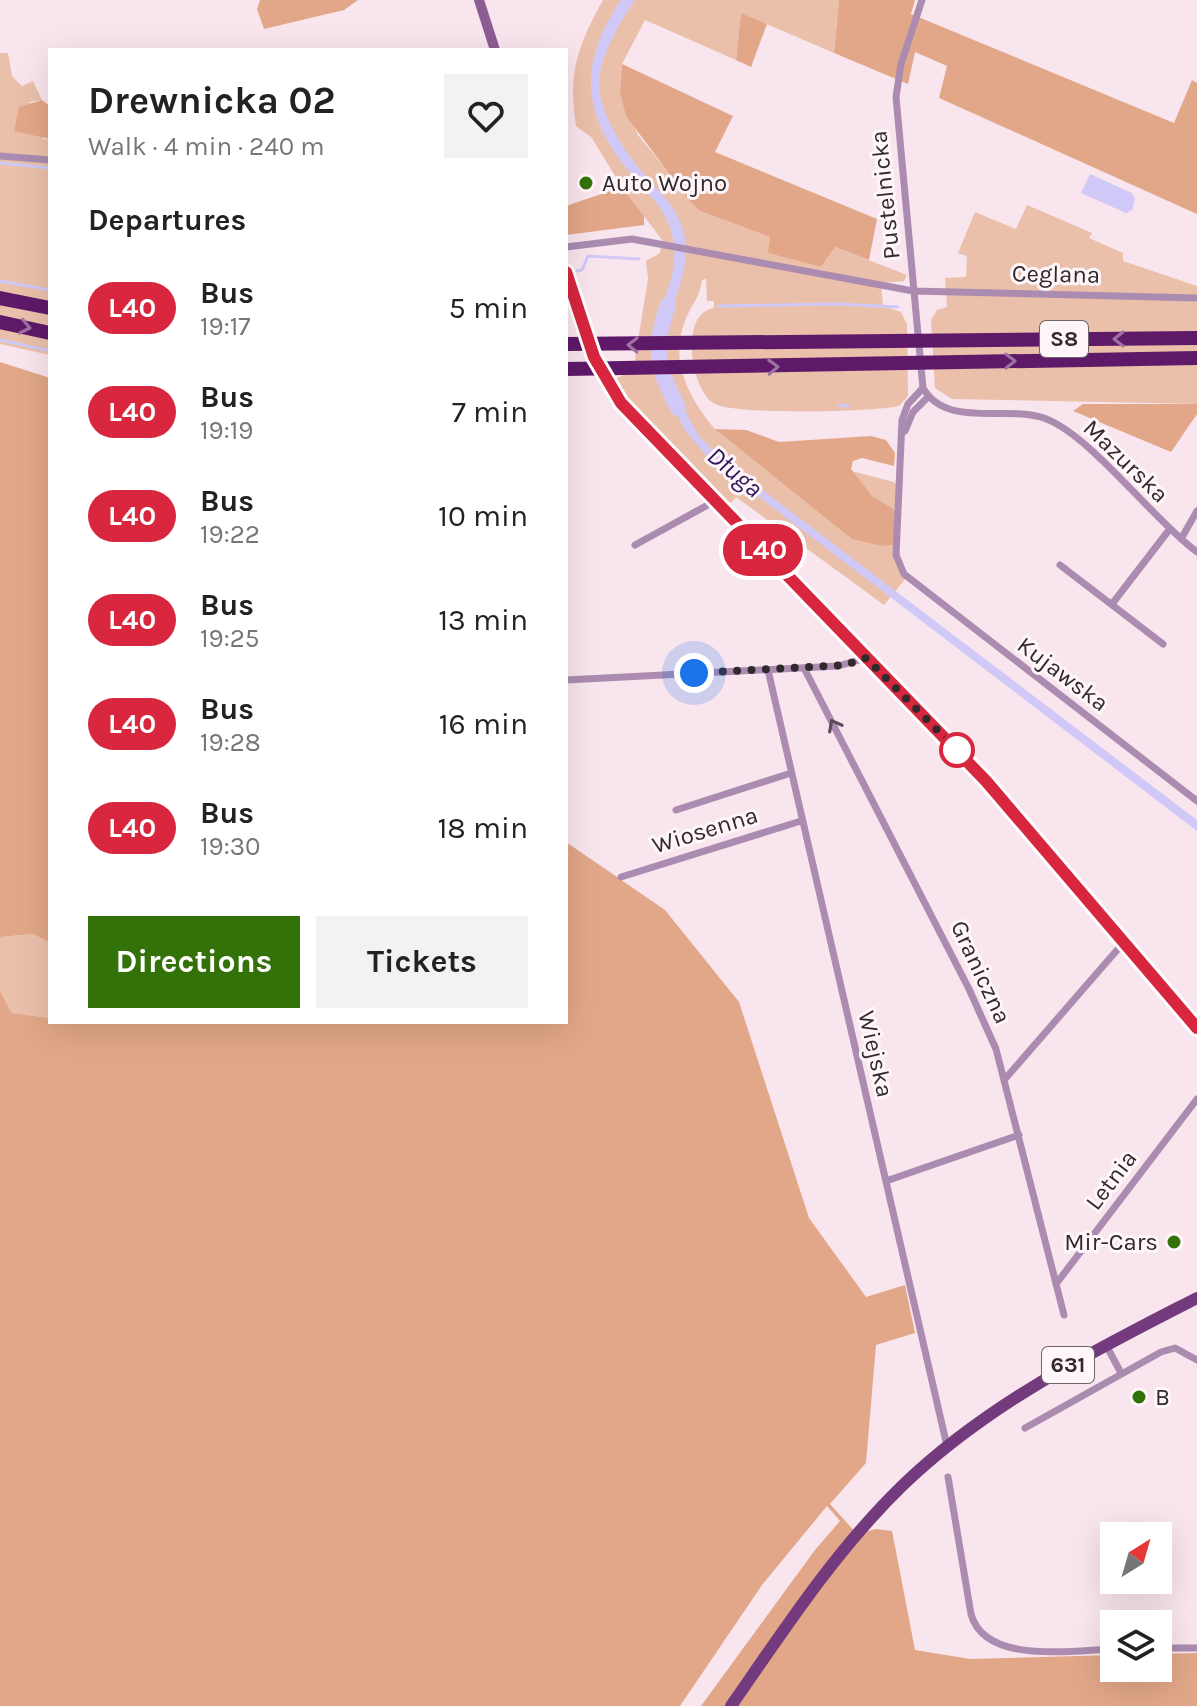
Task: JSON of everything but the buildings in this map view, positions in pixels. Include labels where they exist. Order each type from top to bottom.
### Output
[{"type":"highway","points":[[0,298],[48,308]]},
{"type":"highway","points":[[0,322],[48,333]]},
{"type":"highway","name":"S8","points":[[568,344],[1197,338]]},
{"type":"highway","name":"S8","points":[[573,369],[695,370],[1197,358]]},
{"type":"main road","name":"631","points":[[731,1706],[857,1534],[947,1446],[1013,1398],[1197,1298]]},
{"type":"street","points":[[479,0],[494,48]]},
{"type":"street","name":"Pustelnicka","points":[[922,0],[901,64],[896,97],[923,388],[928,397]]},
{"type":"street","points":[[0,156],[48,160]]},
{"type":"street","name":"Ceglana","points":[[568,247],[617,239],[662,243],[913,291],[1197,298]]},
{"type":"street","points":[[568,278],[594,357],[613,393],[986,781],[1197,1028]]},
{"type":"street","points":[[904,434],[904,410],[923,388]]},
{"type":"street","points":[[904,434],[913,412],[928,397]]},
{"type":"street","name":"Mazurska","points":[[928,397],[951,410],[1028,414],[1062,427],[1169,530],[1197,552]]},
{"type":"street","name":"Kujawska","points":[[904,434],[896,555],[906,578],[1197,801]]},
{"type":"street","points":[[635,545],[715,501]]},
{"type":"street","points":[[1181,539],[1197,511]]},
{"type":"street","points":[[1112,604],[1169,530]]},
{"type":"street","points":[[1060,565],[1163,644]]},
{"type":"street","points":[[568,680],[845,665],[866,658]]},
{"type":"street","name":"Graniczna","points":[[804,668],[969,989],[1005,1079],[1064,1315]]},
{"type":"street","name":"Wiejska","points":[[768,670],[947,1446]]},
{"type":"street","points":[[676,810],[791,773]]},
{"type":"street","name":"Wiosenna","points":[[621,877],[801,821]]},
{"type":"street","points":[[1005,1079],[1124,942]]},
{"type":"street","name":"Letnia","points":[[1056,1284],[1197,1099]]},
{"type":"street","points":[[886,1181],[1019,1135]]},
{"type":"street","points":[[1106,1345],[1121,1373]]},
{"type":"street","points":[[1025,1428],[1168,1349],[1182,1350],[1197,1360]]},
{"type":"street","points":[[948,1477],[971,1614],[979,1633],[990,1643],[1019,1650],[1100,1649]]},
{"type":"street","points":[[1172,1648],[1197,1648]]},
{"type":"shaded area","points":[[260,0],[358,0],[344,10],[264,29],[257,9]]},
{"type":"shaded area","points":[[603,0],[839,0],[834,53],[741,13],[736,60],[645,20],[622,64],[620,92],[638,135],[700,211],[770,237],[769,253],[821,267],[835,247],[907,275],[904,281],[881,283],[883,306],[901,312],[907,324],[908,396],[899,406],[806,411],[749,410],[715,404],[700,385],[692,354],[696,324],[703,313],[714,308],[714,301],[707,301],[706,279],[702,280],[685,321],[679,350],[690,392],[715,429],[897,544],[906,578],[884,605],[736,497],[724,511],[607,382],[633,371],[648,279],[646,261],[660,253],[662,240],[622,187],[591,137],[576,126],[573,91],[577,61]]},
{"type":"shaded area","points":[[839,0],[915,0],[911,14],[1174,123],[1192,80],[1197,83],[1197,214],[939,98],[947,66],[915,52],[908,84],[834,53]]},
{"type":"shaded area","points":[[741,13],[767,24],[751,67],[736,60]]},
{"type":"shaded area","points":[[0,53],[8,53],[12,76],[22,86],[33,81],[42,100],[29,102],[43,139],[48,139],[48,355],[0,344]]},
{"type":"shaded area","points":[[622,64],[733,116],[715,152],[877,219],[869,260],[835,247],[821,267],[768,253],[770,237],[700,211],[626,116],[620,92]]},
{"type":"shaded area","points":[[42,100],[48,104],[48,139],[14,131],[19,107]]},
{"type":"shaded area","points":[[622,187],[644,216],[644,225],[568,235],[568,205]]},
{"type":"shaded area","points":[[1027,205],[1092,233],[1089,238],[1123,253],[1123,261],[1197,286],[1197,404],[952,399],[935,388],[931,320],[937,310],[947,307],[945,278],[966,277],[967,256],[958,253],[975,212],[1016,229]]},
{"type":"shaded area","points":[[0,362],[48,377],[48,942],[33,934],[0,937]]},
{"type":"shaded area","points":[[1083,404],[1197,404],[1197,414],[1171,452],[1073,411]]},
{"type":"shaded area","points":[[715,429],[746,430],[779,442],[871,436],[886,440],[895,453],[894,466],[862,458],[853,461],[851,469],[872,496],[895,510],[897,544],[882,546],[852,539]]},
{"type":"shaded area","points":[[851,471],[894,482],[899,490],[894,510],[872,496]]},
{"type":"shaded area","points":[[568,843],[665,910],[739,1002],[809,1218],[866,1297],[905,1285],[915,1333],[876,1345],[866,1463],[830,1504],[857,1534],[876,1529],[892,1531],[915,1650],[970,1659],[1100,1655],[1100,1682],[1172,1682],[1172,1654],[1197,1653],[1197,1706],[701,1706],[815,1550],[840,1521],[827,1506],[762,1585],[680,1706],[0,1706],[0,991],[12,1013],[48,1018],[48,1024],[568,1024]]},
{"type":"shaded area","points":[[33,934],[48,942],[48,1018],[12,1013],[0,991],[0,937]]},
{"type":"water","points":[[621,0],[635,0],[606,52],[600,74],[600,94],[621,142],[638,168],[675,211],[684,233],[684,268],[669,323],[656,324],[674,266],[672,233],[662,211],[609,143],[593,103],[591,83],[598,42]]},
{"type":"water","points":[[1090,174],[1132,193],[1135,199],[1132,210],[1126,213],[1081,193]]},
{"type":"water","points":[[673,388],[698,435],[723,460],[1197,820],[1197,831],[708,458],[685,430],[664,389]]},
{"type":"waterway","points":[[0,163],[48,168]]},
{"type":"waterway","points":[[577,271],[582,270],[588,256],[639,259]]},
{"type":"waterway","points":[[0,281],[48,290]]},
{"type":"waterway","points":[[718,306],[837,304]]},
{"type":"waterway","points":[[838,304],[898,307]]},
{"type":"waterway","name":"Długa","points":[[668,305],[660,334],[659,358],[665,381],[678,408]]},
{"type":"waterway","points":[[0,340],[48,351]]},
{"type":"waterway","points":[[839,405],[848,406]]},
{"type":"bus line","name":"L40","points":[[568,278],[594,357],[621,403],[986,781],[1197,1028]]},
{"type":"place","name":"Auto Wojno","points":[[586,183]]},
{"type":"place","name":"Mir-Cars","points":[[1174,1242]]},
{"type":"place","name":"B","points":[[1139,1397]]},
{"type":"route","points":[[694,673],[845,665],[866,658],[957,750]]}]
